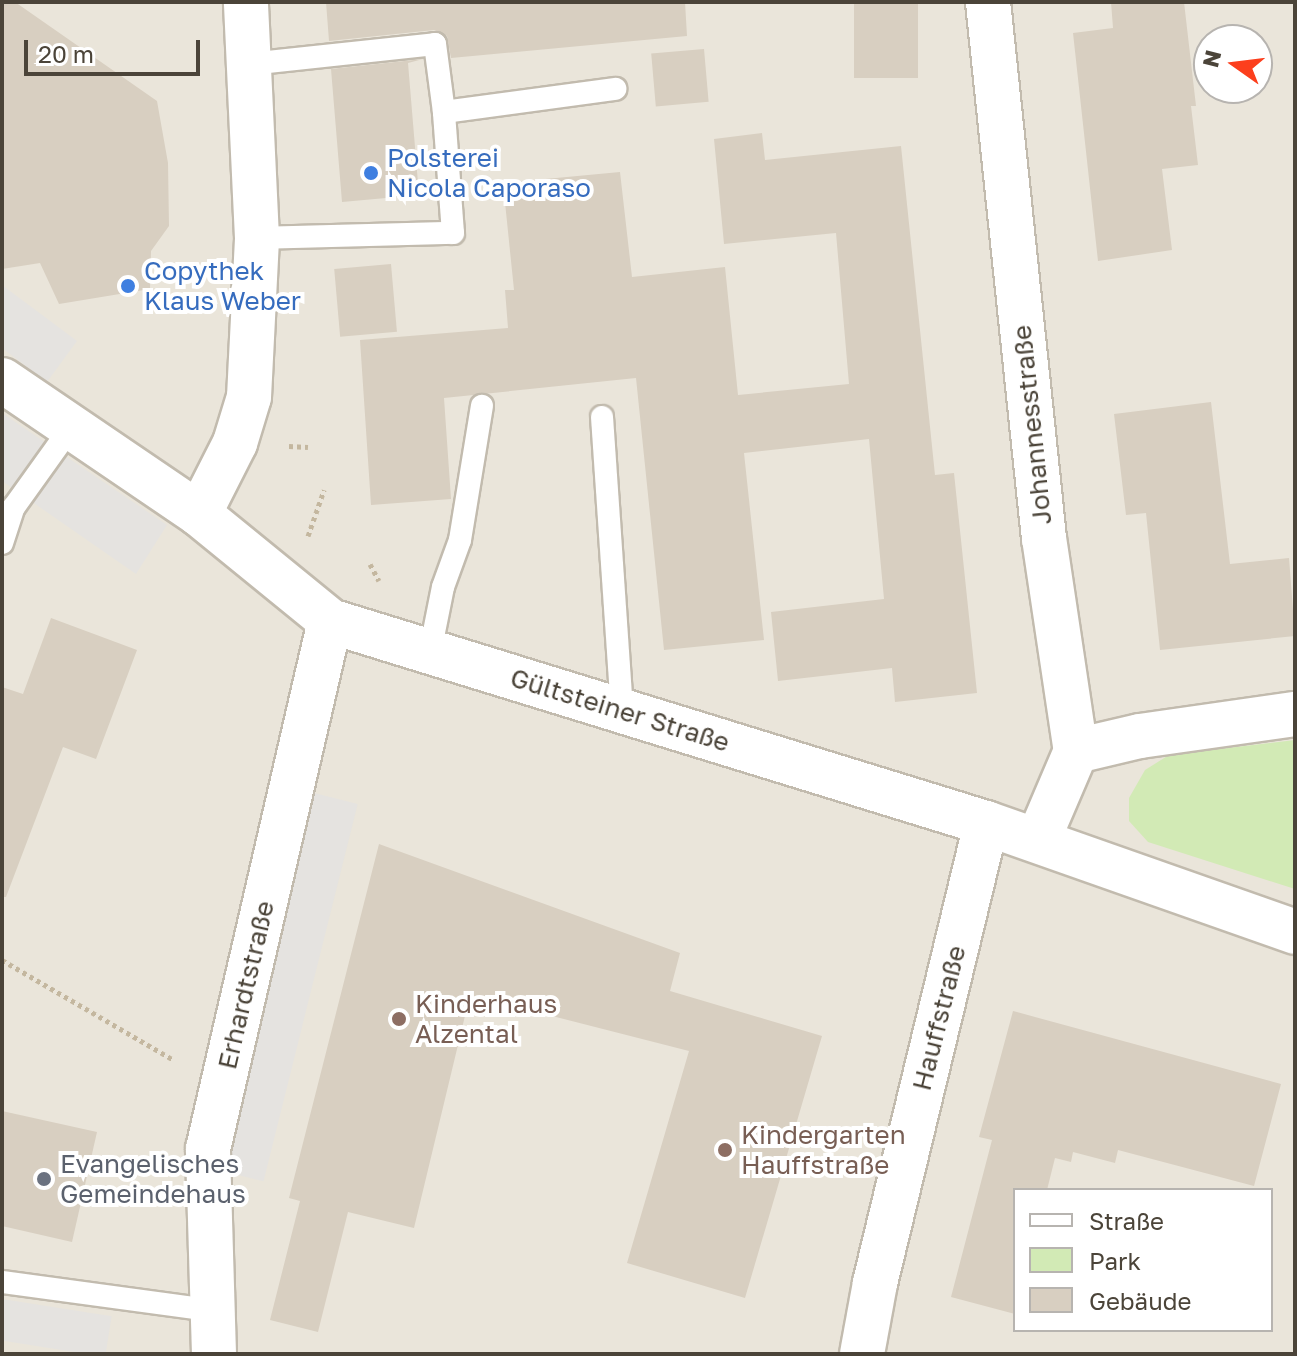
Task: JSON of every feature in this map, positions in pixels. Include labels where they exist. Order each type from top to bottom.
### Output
[{"type":"street","points":[[199,514],[235,443],[249,397],[257,238],[246,2]]},
{"type":"street","name":"Johannesstraße","points":[[988,2],[1044,538],[1076,751]]},
{"type":"street","name":"Gültsteiner Straße","points":[[2,380],[199,514],[330,621],[986,823],[1295,932]]},
{"type":"street","name":"Erhardtstraße","points":[[214,1354],[210,1310],[208,1149],[330,621]]},
{"type":"street","points":[[1038,840],[1076,751],[1140,736],[1295,714]]},
{"type":"street","name":"Hauffstraße","points":[[862,1354],[875,1283],[986,823]]},
{"type":"lane","points":[[249,64],[435,44],[444,112],[453,233],[257,238]]},
{"type":"lane","points":[[444,112],[615,89]]},
{"type":"lane","points":[[430,652],[443,587],[460,540],[482,406]]},
{"type":"lane","points":[[602,417],[622,711]]},
{"type":"lane","points":[[2,543],[14,507],[72,426]]},
{"type":"lane","points":[[2,1282],[210,1310]]},
{"type":"path","points":[[2,960],[156,1051],[223,1083]]},
{"type":"shaded area","points":[[2,2],[1295,2],[1295,1354],[2,1354]]},
{"type":"shaded area","points":[[2,285],[77,341],[47,382],[2,348]]},
{"type":"shaded area","points":[[2,413],[167,525],[136,574],[2,481]]},
{"type":"shaded area","points":[[314,793],[358,804],[264,1181],[220,1170]]},
{"type":"shaded area","points":[[2,1299],[112,1316],[106,1354],[2,1341]]},
{"type":"green space","points":[[1295,740],[1295,889],[1148,842],[1129,821],[1129,798],[1145,770],[1169,755]]},
{"type":"building","points":[[2,2],[15,2],[157,101],[168,163],[169,226],[151,251],[150,289],[59,304],[40,263],[2,269]]},
{"type":"building","points":[[326,2],[685,2],[687,36],[451,58],[447,36],[434,30],[329,41]]},
{"type":"building","points":[[854,2],[918,2],[918,78],[854,78]]},
{"type":"building","points":[[1111,2],[1184,2],[1193,104],[1196,106],[1191,106],[1198,165],[1162,169],[1172,250],[1098,261],[1073,33],[1113,28]]},
{"type":"building","points":[[704,49],[709,102],[656,106],[651,54]]},
{"type":"building","points":[[423,59],[408,63],[419,195],[342,202],[331,69]]},
{"type":"building","points":[[762,133],[765,160],[901,146],[935,475],[954,473],[977,693],[895,702],[892,668],[778,681],[771,612],[884,599],[869,439],[744,453],[764,640],[664,650],[636,378],[444,398],[451,499],[371,505],[360,340],[508,328],[505,290],[514,290],[503,183],[620,172],[632,277],[725,267],[738,395],[849,384],[836,233],[724,244],[714,139]]},
{"type":"building","points":[[391,264],[397,332],[340,337],[334,269]]},
{"type":"building","points":[[1211,402],[1230,564],[1289,558],[1295,636],[1160,650],[1146,513],[1126,515],[1114,414]]},
{"type":"building","points":[[51,618],[137,650],[96,759],[63,747],[6,897],[2,897],[2,687],[23,694]]},
{"type":"building","name":"Kinderhaus Alzental","points":[[379,844],[680,953],[670,991],[822,1036],[745,1298],[627,1263],[689,1051],[470,995],[414,1228],[348,1212],[318,1332],[270,1320],[300,1201],[289,1198]]},
{"type":"building","points":[[1013,1011],[1281,1084],[1254,1186],[1118,1150],[1115,1163],[1073,1152],[1071,1162],[1055,1158],[1048,1188],[1013,1188],[1013,1313],[951,1297],[992,1140],[979,1137]]},
{"type":"building","name":"Evangelisches Gemeindehaus","points":[[2,1111],[97,1132],[72,1242],[2,1226]]},
{"type":"place","name":"Polsterei Nicola Caporaso","points":[[371,173]]},
{"type":"place","name":"Copythek Klaus Weber","points":[[128,286]]},
{"type":"place","name":"Kinderhaus Alzental","points":[[399,1019]]},
{"type":"place","name":"Kindergarten Hauffstraße","points":[[725,1150]]},
{"type":"place","name":"Evangelisches Gemeindehaus","points":[[44,1179]]}]
